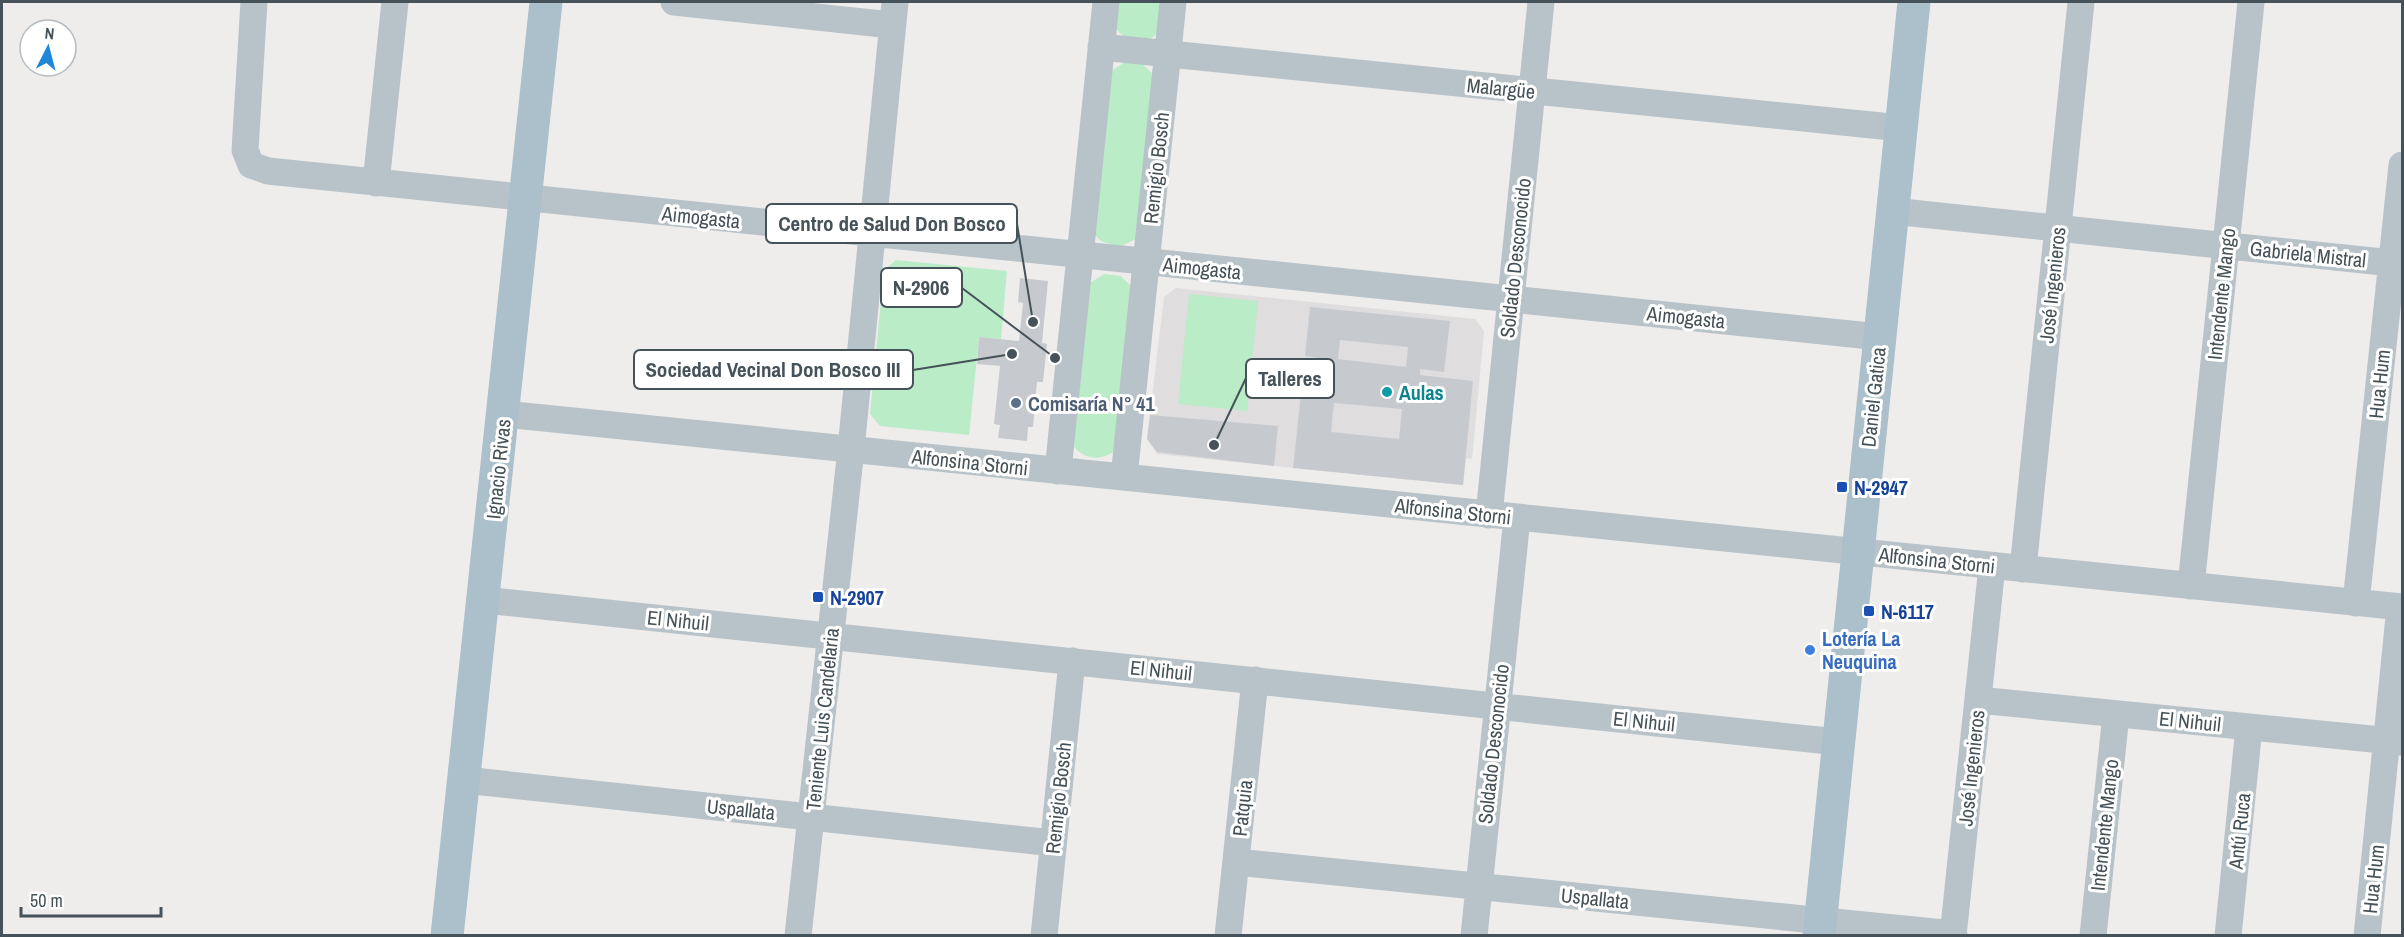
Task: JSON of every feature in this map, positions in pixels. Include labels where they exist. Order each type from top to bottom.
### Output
[{"type":"main road","name":"Ignacio Rivas","points":[[447,936],[546,2]]},
{"type":"main road","name":"Daniel Gatica","points":[[1820,928],[1914,2]]},
{"type":"street","name":"Aimogasta","points":[[254,2],[245,141],[246,158],[251,165],[268,171],[1880,337]]},
{"type":"street","points":[[376,183],[395,2]]},
{"type":"street","points":[[674,2],[894,14]]},
{"type":"street","points":[[1058,471],[1106,2]]},
{"type":"street","name":"Remigio Bosch","points":[[1124,477],[1173,2]]},
{"type":"street","name":"Soldado Desconocido","points":[[1489,515],[1541,2]]},
{"type":"street","name":"José Ingenieros","points":[[2023,569],[2081,2]]},
{"type":"street","name":"Intendente Mango","points":[[2191,586],[2251,2]]},
{"type":"street","name":"Teniente Luis Candelaria","points":[[798,936],[851,449],[894,14]]},
{"type":"street","name":"Malargüe","points":[[1101,47],[1901,128]]},
{"type":"street","name":"Hua Hum","points":[[2356,603],[2397,263],[2403,165]]},
{"type":"street","name":"Gabriela Mistral","points":[[1892,212],[2397,263]]},
{"type":"street","name":"Alfonsina Storni","points":[[504,414],[2401,607]]},
{"type":"street","name":"Soldado Desconocido","points":[[1474,936],[1517,518]]},
{"type":"street","name":"José Ingenieros","points":[[1954,935],[1992,566]]},
{"type":"street","name":"El Nihuil","points":[[484,600],[1838,742]]},
{"type":"street","name":"Hua Hum","points":[[2367,936],[2395,742],[2401,607]]},
{"type":"street","name":"Remigio Bosch","points":[[1044,936],[1072,661]]},
{"type":"street","name":"Patquia","points":[[1228,936],[1255,680]]},
{"type":"street","name":"El Nihuil","points":[[1978,700],[2395,742]]},
{"type":"street","name":"Intendente Mango","points":[[2093,936],[2116,714]]},
{"type":"street","name":"Antú Ruca","points":[[2228,936],[2249,727]]},
{"type":"street","name":"Uspallata","points":[[464,780],[1053,843]]},
{"type":"street","name":"Uspallata","points":[[1236,862],[1479,886],[1820,928],[1954,935]]},
{"type":"shaded area","points":[[1176,288],[1475,319],[1484,331],[1472,459],[1466,458],[1463,485],[1157,454],[1147,439],[1164,297]]},
{"type":"green space","points":[[1113,2],[1167,2],[1157,34],[1150,39],[1123,36],[1116,29]]},
{"type":"green space","points":[[1125,62],[1142,64],[1154,75],[1136,239],[1119,247],[1101,241],[1095,235],[1111,71]]},
{"type":"green space","points":[[896,260],[1007,271],[1001,339],[979,338],[969,435],[880,426],[870,414],[884,270]]},
{"type":"green space","points":[[1104,274],[1121,276],[1133,288],[1115,451],[1099,458],[1093,458],[1083,455],[1074,447],[1090,283]]},
{"type":"green space","points":[[1189,294],[1258,301],[1247,411],[1178,404]]},
{"type":"building","points":[[1020,278],[1048,281],[1042,343],[1047,344],[1043,382],[1037,382],[1033,427],[1028,427],[1027,441],[998,438],[1000,425],[994,424],[1000,366],[977,364],[979,337],[1019,341],[1023,303],[1018,302]]},
{"type":"building","name":"Aulas","points":[[1310,307],[1450,321],[1444,372],[1420,369],[1420,375],[1473,381],[1463,485],[1293,468],[1304,366],[1325,369],[1326,359],[1305,356]],"holes":[[[1340,340],[1408,347],[1406,367],[1338,359]],[[1334,403],[1402,409],[1399,439],[1331,432]]]},
{"type":"building","points":[[1150,415],[1278,426],[1274,466],[1157,452],[1147,439]]},
{"type":"place","name":"Centro de Salud Don Bosco","points":[[1033,322]]},
{"type":"place","name":"Sociedad Vecinal Don Bosco III","points":[[1012,354]]},
{"type":"place","name":"N-2906","points":[[1055,358]]},
{"type":"place","name":"Aulas","points":[[1387,392]]},
{"type":"place","name":"Comisaría N° 41","points":[[1016,403]]},
{"type":"place","name":"Talleres","points":[[1214,445]]},
{"type":"place","name":"N-2947","points":[[1842,487]]},
{"type":"place","name":"N-2907","points":[[818,597]]},
{"type":"place","name":"N-6117","points":[[1869,611]]},
{"type":"place","name":"Lotería La Neuquina","points":[[1810,650]]}]
